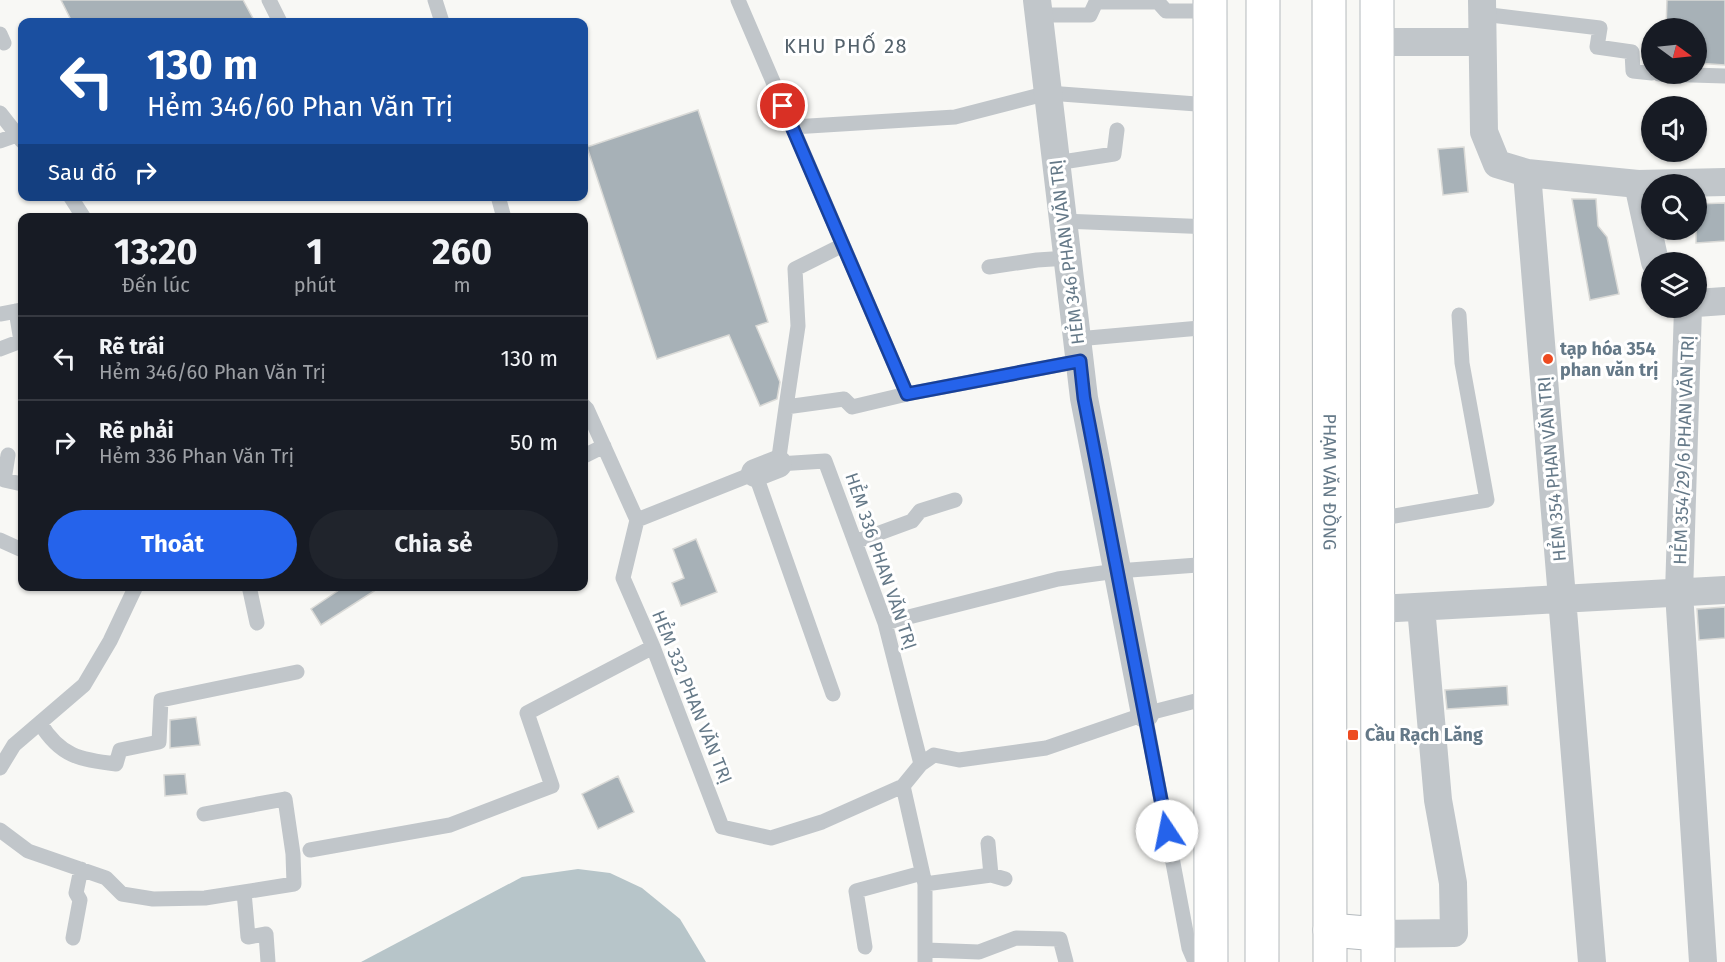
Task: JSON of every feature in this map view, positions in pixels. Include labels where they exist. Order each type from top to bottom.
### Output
[{"type":"main road","points":[[1262,962],[1263,0]]},
{"type":"main road","name":"PHẠM VĂN ĐỒNG","points":[[1329,0],[1330,946]]},
{"type":"main road","points":[[1330,946],[1378,948],[1377,0]]},
{"type":"main road","points":[[1210,5],[1211,962]]},
{"type":"street","name":"HẺM 346 PHAN VĂN TRỊ","points":[[1037,7],[1084,398],[1145,714]]},
{"type":"street","points":[[1377,42],[1482,19],[1484,132],[1497,164],[1527,173],[1638,184],[1725,182]]},
{"type":"street","name":"HẺM 354 PHAN VĂN TRỊ","points":[[1527,173],[1564,599],[1592,962]]},
{"type":"street","points":[[1638,184],[1653,252]]},
{"type":"street","points":[[1707,302],[1725,301]]},
{"type":"street","name":"HẺM 354/29/6 PHAN VĂN TRỊ","points":[[1688,318],[1679,593],[1703,962]]},
{"type":"street","points":[[1378,609],[1725,590]]},
{"type":"street","points":[[1378,948],[1454,933],[1453,883],[1438,800],[1421,607]]},
{"type":"lane","points":[[269,0],[278,18]]},
{"type":"lane","points":[[435,0],[441,18]]},
{"type":"lane","points":[[738,0],[907,394]]},
{"type":"lane","points":[[1037,7],[1090,15],[1096,2],[1158,2],[1166,11],[1210,5]]},
{"type":"lane","points":[[1482,19],[1600,28],[1597,47],[1632,52],[1633,71],[1641,72]]},
{"type":"lane","points":[[1707,75],[1725,76]]},
{"type":"lane","points":[[793,127],[955,117],[1048,93],[1210,105]]},
{"type":"lane","points":[[0,113],[18,136]]},
{"type":"lane","points":[[1056,163],[1114,154],[1117,130]]},
{"type":"lane","points":[[0,141],[18,138]]},
{"type":"lane","points":[[1063,221],[1210,227]]},
{"type":"lane","points":[[833,694],[766,469],[786,407],[798,326],[795,269],[843,245]]},
{"type":"lane","points":[[990,267],[1068,258]]},
{"type":"lane","points":[[0,314],[18,311]]},
{"type":"lane","points":[[1377,519],[1487,500],[1462,363],[1460,315]]},
{"type":"lane","points":[[786,407],[844,399],[852,407],[1079,350],[1211,327]]},
{"type":"lane","points":[[0,350],[18,342]]},
{"type":"lane","points":[[588,411],[638,520],[766,469]]},
{"type":"lane","points":[[588,454],[604,446]]},
{"type":"lane","points":[[8,455],[4,480],[18,483]]},
{"type":"lane","name":"HẺM 336 PHAN VĂN TRỊ","points":[[766,469],[825,461],[885,623],[921,764]]},
{"type":"lane","points":[[855,542],[912,521],[920,511],[955,501]]},
{"type":"lane","name":"HẺM 332 PHAN VĂN TRỊ","points":[[638,520],[623,578],[653,647],[722,827],[771,838],[822,822],[903,786]]},
{"type":"lane","points":[[0,540],[18,548]]},
{"type":"lane","points":[[885,623],[1058,579],[1117,571],[1211,564]]},
{"type":"lane","points":[[0,768],[14,745],[84,685],[110,641],[130,591]]},
{"type":"lane","points":[[250,591],[257,623]]},
{"type":"lane","points":[[310,850],[450,825],[552,786],[527,713],[653,647]]},
{"type":"lane","points":[[40,723],[51,741],[70,753],[86,760],[116,764],[120,750],[159,742],[160,700],[297,672]]},
{"type":"lane","points":[[1066,962],[1060,939],[1016,938],[979,952],[926,956],[924,878],[903,786],[921,764],[934,755],[959,760],[1046,748],[1145,714],[1211,697]]},
{"type":"lane","name":"HẺM 346 PHAN VĂN TRỊ","points":[[1145,714],[1190,948],[1195,962]]},
{"type":"lane","points":[[0,830],[28,851],[106,878],[122,894],[153,899],[205,898],[294,884],[293,854],[285,799],[204,814]]},
{"type":"lane","points":[[866,947],[856,891],[924,878],[998,877],[988,843]]},
{"type":"lane","points":[[73,938],[80,900],[76,893],[81,869]]},
{"type":"lane","points":[[244,892],[248,937],[266,934],[268,962]]},
{"type":"shaded area","points":[[578,869],[610,873],[642,888],[680,919],[706,962],[361,962],[522,877]]},
{"type":"building","points":[[61,0],[243,0],[253,18],[70,18]]},
{"type":"building","points":[[1667,0],[1725,0],[1725,65],[1707,64],[1707,18],[1666,18]]},
{"type":"building","points":[[698,110],[768,322],[756,326],[780,382],[777,399],[760,406],[729,335],[657,359],[588,147]]},
{"type":"building","points":[[1464,147],[1468,192],[1443,195],[1438,149]]},
{"type":"building","points":[[1572,199],[1596,199],[1598,226],[1607,237],[1619,294],[1590,300]]},
{"type":"building","points":[[1725,203],[1725,241],[1696,243],[1696,240],[1707,240],[1707,204]]},
{"type":"building","points":[[696,539],[717,592],[681,606],[672,583],[684,578],[673,549]]},
{"type":"building","points":[[338,591],[374,591],[321,625],[311,609]]},
{"type":"building","points":[[1725,607],[1725,638],[1699,640],[1697,609]]},
{"type":"building","points":[[1507,686],[1508,705],[1447,709],[1445,690]]},
{"type":"building","points":[[196,717],[200,745],[170,748],[170,720]]},
{"type":"building","points":[[185,774],[187,794],[165,796],[164,775]]},
{"type":"building","points":[[618,776],[634,812],[598,829],[582,794]]},
{"type":"place","name":"tạp hóa 354 phan văn trị","points":[[1548,359]]},
{"type":"place","name":"Cầu Rạch Lăng","points":[[1353,735]]},
{"type":"district","name":"KHU PHỐ 28","points":[[846,46]]},
{"type":"route","points":[[783,106],[907,394],[1080,361],[1084,398],[1167,831]]}]
